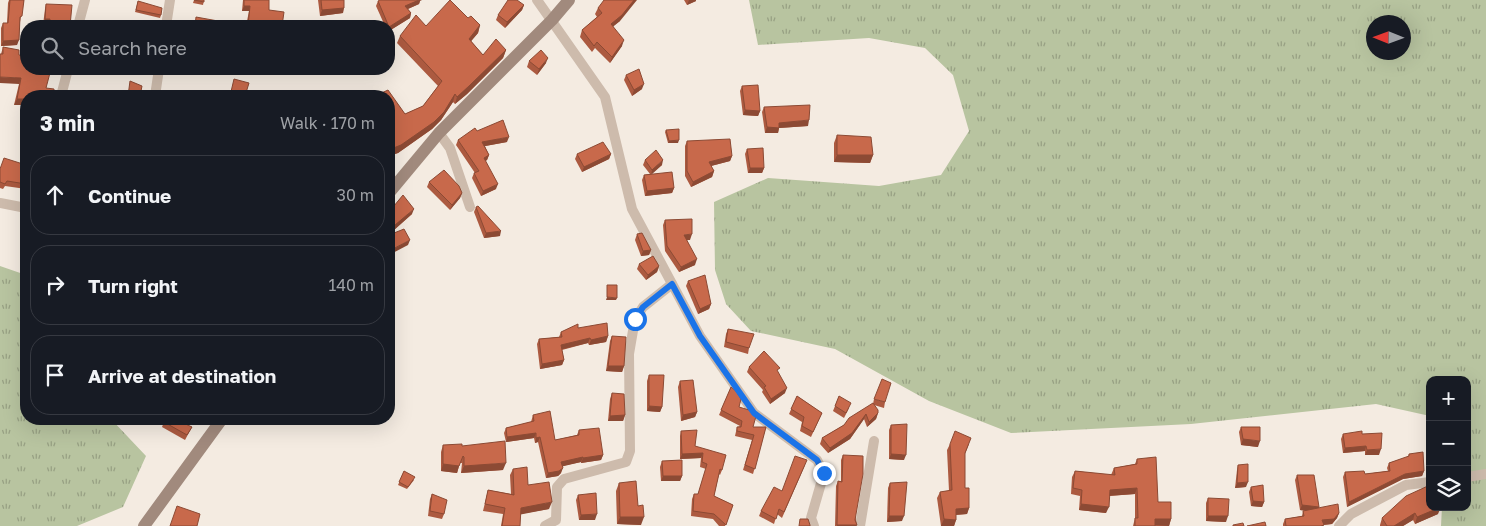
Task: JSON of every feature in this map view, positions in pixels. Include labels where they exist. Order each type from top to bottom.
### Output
[{"type":"street","points":[[80,20],[85,0]]},
{"type":"street","points":[[167,20],[170,0]]},
{"type":"street","points":[[537,0],[605,97],[632,209],[700,336],[754,413],[817,460],[824,473],[811,518],[814,526]]},
{"type":"street","points":[[395,185],[439,133],[552,20],[569,0]]},
{"type":"street","points":[[63,90],[66,75]]},
{"type":"street","points":[[156,90],[158,75]]},
{"type":"street","points":[[439,133],[450,148],[470,207]]},
{"type":"street","points":[[0,204],[20,207]]},
{"type":"street","points":[[545,526],[556,520],[557,487],[564,479],[626,462],[630,450],[629,354],[635,319],[643,307],[672,284]]},
{"type":"street","points":[[144,526],[218,425]]},
{"type":"street","points":[[860,526],[874,442]]},
{"type":"street","points":[[1471,476],[1486,474]]},
{"type":"street","points":[[1340,526],[1351,514],[1406,485],[1426,482]]},
{"type":"green space","points":[[749,0],[1486,0],[1486,526],[1441,526],[1442,511],[1471,511],[1471,376],[1426,376],[1426,415],[1376,404],[1191,424],[1011,433],[929,401],[835,349],[751,331],[726,304],[715,270],[714,202],[768,178],[879,186],[941,175],[969,131],[953,75],[925,48],[869,38],[758,45]]},
{"type":"green space","points":[[0,266],[20,273],[20,425],[117,425],[146,456],[123,507],[77,526],[0,526]]},
{"type":"building","points":[[10,0],[24,0],[22,16],[20,17],[19,40],[3,41],[3,23],[8,23]]},
{"type":"building","points":[[244,0],[269,0],[269,10],[284,12],[283,20],[249,20],[250,6],[244,6]]},
{"type":"building","points":[[321,0],[344,0],[344,8],[322,10]]},
{"type":"building","points":[[419,0],[405,6],[411,13],[395,23],[395,20],[386,20],[378,1]]},
{"type":"building","points":[[450,0],[468,18],[471,16],[480,25],[469,39],[483,55],[496,39],[506,50],[457,97],[455,94],[444,112],[434,122],[395,147],[395,100],[405,114],[423,106],[442,81],[400,36],[416,15],[426,26]]},
{"type":"building","points":[[508,0],[517,0],[524,5],[507,22],[498,15]]},
{"type":"building","points":[[604,0],[634,0],[622,15],[611,24],[624,40],[612,57],[597,42],[594,46],[582,30],[602,13],[598,8]]},
{"type":"building","points":[[138,1],[162,8],[161,15],[136,10]]},
{"type":"building","points":[[46,4],[72,5],[71,20],[45,19]]},
{"type":"building","points":[[196,17],[212,20],[196,20]]},
{"type":"building","points":[[3,47],[19,50],[20,75],[49,75],[46,88],[54,90],[20,90],[20,99],[17,99],[21,78],[0,77],[0,54],[3,54]]},
{"type":"building","points":[[541,50],[548,58],[539,69],[529,61]]},
{"type":"building","points":[[639,69],[644,84],[634,90],[626,75]]},
{"type":"building","points":[[234,79],[249,83],[247,90],[231,90]]},
{"type":"building","points":[[130,81],[142,86],[141,90],[129,90]]},
{"type":"building","points":[[758,85],[760,111],[745,110],[742,86]]},
{"type":"building","points":[[810,105],[809,120],[779,123],[779,128],[767,127],[764,107]]},
{"type":"building","points":[[503,120],[509,137],[482,142],[489,155],[484,158],[498,184],[483,191],[474,173],[479,171],[458,140],[475,128],[477,131]]},
{"type":"building","points":[[679,129],[679,140],[669,141],[666,130]]},
{"type":"building","points":[[837,135],[871,137],[873,155],[837,155]]},
{"type":"building","points":[[730,139],[732,156],[709,162],[714,171],[693,182],[687,171],[687,141]]},
{"type":"building","points":[[603,142],[611,154],[584,167],[577,154]]},
{"type":"building","points":[[763,148],[764,168],[750,168],[747,149]]},
{"type":"building","points":[[656,150],[663,160],[652,170],[645,160]]},
{"type":"building","points":[[4,158],[20,163],[20,183],[7,181],[5,184],[0,182],[0,169]]},
{"type":"building","points":[[444,170],[459,186],[462,193],[452,205],[429,182]]},
{"type":"building","points":[[672,172],[674,188],[647,191],[644,175]]},
{"type":"building","points":[[403,195],[414,209],[395,225],[395,205]]},
{"type":"building","points":[[478,206],[501,231],[486,233],[476,207]]},
{"type":"building","points":[[692,219],[692,234],[684,235],[697,259],[681,267],[667,246],[665,220]]},
{"type":"building","points":[[404,229],[410,240],[395,248],[395,233]]},
{"type":"building","points":[[642,233],[651,250],[643,251],[637,234]]},
{"type":"building","points":[[653,256],[659,266],[648,275],[639,264]]},
{"type":"building","points":[[705,275],[711,304],[700,309],[688,281]]},
{"type":"building","points":[[607,285],[617,285],[617,298],[607,297]]},
{"type":"building","points":[[607,323],[608,336],[561,345],[564,360],[542,364],[539,339],[562,337],[561,332],[578,324],[578,328]]},
{"type":"building","points":[[728,329],[754,334],[749,348],[726,342]]},
{"type":"building","points":[[612,336],[626,337],[624,366],[608,366]]},
{"type":"building","points":[[764,351],[780,368],[777,370],[787,388],[771,399],[764,387],[766,386],[749,367]]},
{"type":"building","points":[[649,375],[664,375],[662,407],[649,406]]},
{"type":"building","points":[[882,379],[891,383],[885,402],[874,399]]},
{"type":"building","points":[[693,380],[697,412],[683,415],[680,381]]},
{"type":"building","points":[[731,387],[741,399],[739,407],[749,410],[756,416],[753,427],[766,427],[755,469],[745,465],[754,435],[737,431],[737,427],[741,427],[742,421],[721,410]]},
{"type":"building","points":[[612,393],[624,394],[625,415],[610,416]]},
{"type":"building","points":[[797,396],[822,413],[813,432],[802,426],[804,417],[791,409]]},
{"type":"building","points":[[839,396],[851,403],[846,413],[835,406]]},
{"type":"building","points":[[873,403],[878,413],[869,422],[866,414],[852,433],[830,448],[822,438],[844,425],[849,418]]},
{"type":"building","points":[[550,411],[555,440],[579,435],[579,430],[599,428],[603,455],[561,462],[563,468],[559,471],[548,473],[540,437],[536,438],[536,433],[507,437],[506,428],[534,421],[533,415]]},
{"type":"building","points":[[907,424],[906,455],[891,454],[891,425]]},
{"type":"building","points":[[169,425],[188,425],[192,427],[187,435]]},
{"type":"building","points":[[1241,427],[1260,427],[1260,441],[1243,439]]},
{"type":"building","points":[[697,430],[695,446],[726,455],[722,470],[720,469],[714,496],[733,505],[726,525],[714,514],[693,511],[694,494],[698,494],[707,464],[702,462],[703,453],[682,454],[681,431]]},
{"type":"building","points":[[955,431],[971,438],[965,453],[965,488],[969,488],[969,508],[956,509],[956,520],[944,519],[940,492],[952,490],[950,444]]},
{"type":"building","points":[[1362,431],[1362,434],[1382,433],[1381,449],[1367,450],[1366,446],[1345,448],[1343,434]]},
{"type":"building","points":[[505,441],[506,463],[464,466],[463,456],[459,466],[443,464],[443,445],[462,444],[462,446]]},
{"type":"building","points":[[1423,452],[1424,471],[1405,474],[1349,502],[1345,472],[1364,471],[1365,474],[1390,471],[1389,463],[1409,456],[1409,454]]},
{"type":"building","points":[[843,455],[863,456],[863,474],[855,520],[857,525],[837,525],[838,481],[842,482]]},
{"type":"building","points":[[795,456],[807,460],[784,512],[779,509],[776,519],[761,511],[774,487],[782,491]]},
{"type":"building","points":[[1156,457],[1158,502],[1171,502],[1171,519],[1155,519],[1155,526],[1135,526],[1135,518],[1138,518],[1137,488],[1110,490],[1109,507],[1081,504],[1082,490],[1073,488],[1075,471],[1115,475],[1114,468],[1137,464],[1137,459]]},
{"type":"building","points":[[682,460],[682,476],[663,476],[662,461]]},
{"type":"building","points":[[1248,464],[1248,482],[1237,483],[1238,465]]},
{"type":"building","points":[[527,467],[528,485],[549,482],[552,502],[521,508],[520,526],[502,526],[505,508],[485,504],[488,490],[514,495],[513,469]]},
{"type":"building","points":[[404,471],[415,477],[408,487],[399,482]]},
{"type":"building","points":[[1297,475],[1314,475],[1319,507],[1302,505]]},
{"type":"building","points":[[636,481],[638,506],[643,505],[644,517],[620,517],[619,483]]},
{"type":"building","points":[[907,482],[904,516],[889,516],[890,483]]},
{"type":"building","points":[[1263,485],[1264,502],[1253,501],[1251,487]]},
{"type":"building","points":[[1426,487],[1426,511],[1431,511],[1417,517],[1415,513],[1394,526],[1387,526],[1382,518],[1406,496]]},
{"type":"building","points":[[596,493],[597,514],[581,515],[578,495]]},
{"type":"building","points":[[432,494],[447,500],[444,514],[430,511]]},
{"type":"building","points":[[1208,498],[1229,499],[1228,516],[1208,516]]},
{"type":"building","points":[[1338,504],[1339,513],[1334,519],[1322,520],[1324,525],[1286,526],[1285,519],[1304,516],[1303,511]]},
{"type":"building","points":[[177,506],[200,514],[197,526],[170,526]]},
{"type":"building","points":[[800,519],[808,519],[810,526],[799,526]]},
{"type":"building","points":[[1265,522],[1266,526],[1247,526]]},
{"type":"building","points":[[1243,523],[1244,526],[1233,526],[1233,525]]},
{"type":"route","points":[[635,319],[643,307],[672,284],[700,336],[754,413],[817,460],[824,473]]}]
